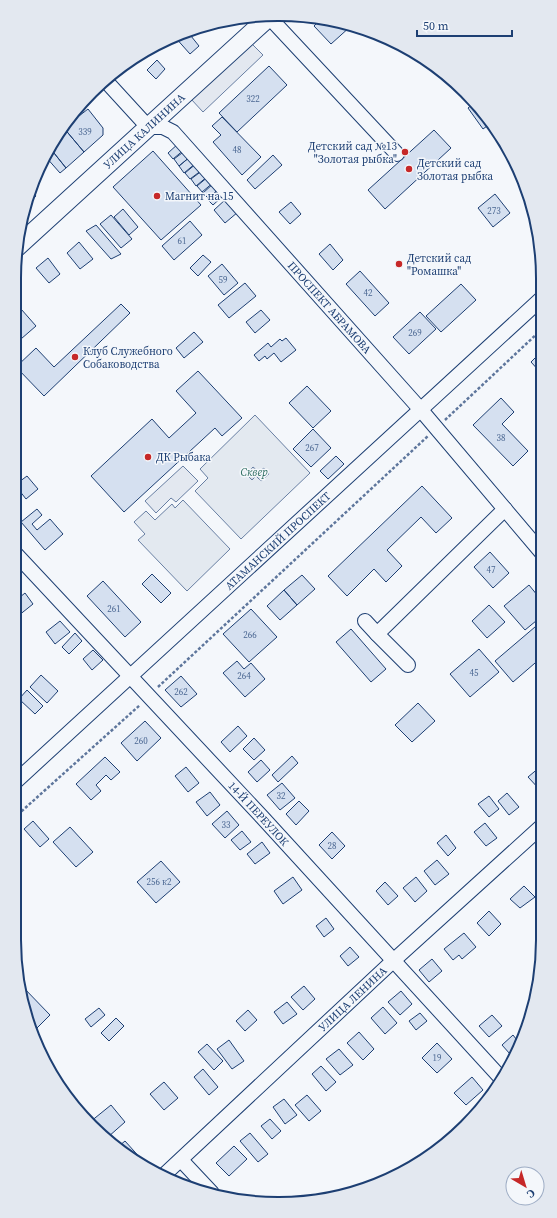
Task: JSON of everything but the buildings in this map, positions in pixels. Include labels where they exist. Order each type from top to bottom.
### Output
[{"type":"main road","name":"УЛИЦА КАЛИНИНА","points":[[24,241],[264,22]]},
{"type":"street","points":[[275,21],[397,154]]},
{"type":"street","points":[[109,85],[148,127]]},
{"type":"street","name":"ПРОСПЕКТ АБРАМОВА","points":[[148,127],[163,127],[173,132],[437,428],[536,546]]},
{"type":"street","name":"АТАМАНСКИЙ ПРОСПЕКТ","points":[[21,776],[536,304]]},
{"type":"street","points":[[377,634],[505,509]]},
{"type":"street","name":"14-Й ПЕРЕУЛОК","points":[[21,559],[130,675],[498,1075]]},
{"type":"street","points":[[365,621],[408,666]]},
{"type":"street","name":"УЛИЦА ЛЕНИНА","points":[[168,1171],[393,961],[536,831]]},
{"type":"street","points":[[181,1160],[205,1186]]},
{"type":"path","points":[[21,812],[136,710],[149,696],[536,335]]},
{"type":"green space","name":"Сквер","points":[[255,415],[310,473],[241,539],[195,491],[208,478],[200,469]]},
{"type":"green space","points":[[183,500],[230,549],[187,591],[138,540],[145,534],[134,522],[146,511],[155,520],[172,504],[175,508]]},
{"type":"shaded area","points":[[251,43],[263,55],[203,112],[191,99]]},
{"type":"shaded area","points":[[183,466],[198,481],[176,502],[171,498],[156,513],[145,501]]},
{"type":"shaded area","points":[[253,467],[259,472],[264,468],[269,474],[261,481],[256,476],[252,480],[246,474]]},
{"type":"place","name":"Детский сад №13 \"Золотая рыбка\"","points":[[405,152]]},
{"type":"place","name":"Детский сад Золотая рыбка","points":[[409,169]]},
{"type":"place","name":"Магнит на 15","points":[[157,196]]},
{"type":"place","name":"Детский сад \"Ромашка\"","points":[[399,264]]},
{"type":"place","name":"Клуб Служебного Собаководства","points":[[75,357]]},
{"type":"place","name":"ДК Рыбака","points":[[148,457]]}]
